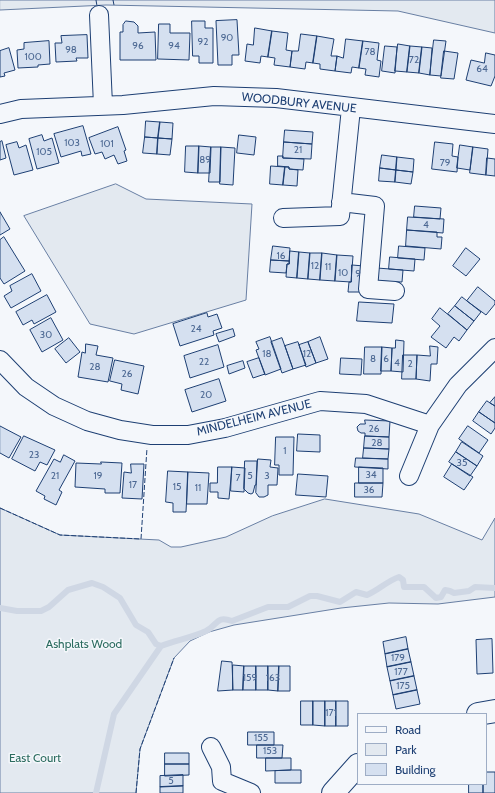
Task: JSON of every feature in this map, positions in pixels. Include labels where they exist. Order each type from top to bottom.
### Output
[{"type":"street","points":[[99,15],[103,105]]},
{"type":"street","name":"WOODBURY AVENUE","points":[[0,114],[21,109],[123,105],[214,96],[276,98],[495,124]]},
{"type":"street","points":[[282,218],[340,216],[351,108]]},
{"type":"street","points":[[341,202],[375,206],[368,289],[395,291]]},
{"type":"street","points":[[409,476],[430,425],[458,385],[495,348]]},
{"type":"street","name":"MINDELHEIM AVENUE","points":[[0,360],[26,387],[54,406],[87,421],[120,430],[152,435],[188,435],[225,428],[320,401],[366,404],[430,425]]},
{"type":"street","points":[[484,713],[495,711]]},
{"type":"street","points":[[211,747],[221,767],[219,787],[251,793]]},
{"type":"street","points":[[333,793],[357,766]]},
{"type":"green space","points":[[0,0],[495,0],[495,33],[398,11],[106,5],[0,10]]},
{"type":"green space","points":[[116,184],[146,199],[252,204],[246,300],[134,334],[90,324],[24,216]]},
{"type":"green space","points":[[325,499],[419,514],[482,540],[495,518],[495,597],[438,604],[389,603],[341,608],[234,625],[209,632],[190,641],[174,658],[140,749],[136,793],[0,793],[0,508],[60,535],[159,540],[171,547],[181,547],[226,537],[272,516]]},
{"type":"building","points":[[237,20],[239,55],[232,55],[232,65],[218,65],[216,21]]},
{"type":"building","points":[[126,21],[134,22],[138,26],[138,33],[155,32],[156,60],[120,60],[120,32],[123,32],[123,25]]},
{"type":"building","points":[[192,21],[205,21],[205,28],[213,28],[213,63],[199,63],[199,56],[193,56]]},
{"type":"building","points":[[159,24],[170,24],[170,33],[190,33],[189,60],[158,59]]},
{"type":"building","points":[[255,28],[272,31],[268,57],[261,56],[260,63],[245,61],[247,44],[253,45]]},
{"type":"building","points":[[272,31],[288,33],[286,50],[292,51],[290,67],[274,65],[275,58],[268,57]]},
{"type":"building","points":[[301,34],[317,36],[313,63],[306,62],[305,69],[290,67],[292,51],[298,51]]},
{"type":"building","points":[[87,35],[88,58],[76,58],[77,61],[56,62],[55,43],[62,43],[61,36]]},
{"type":"building","points":[[317,36],[334,39],[331,56],[337,56],[335,71],[320,69],[320,64],[313,63]]},
{"type":"building","points":[[346,39],[363,41],[359,68],[352,67],[351,73],[335,71],[337,56],[343,58]]},
{"type":"building","points":[[434,40],[446,41],[441,76],[430,75]]},
{"type":"building","points":[[49,41],[50,64],[38,65],[38,67],[18,68],[17,50],[24,49],[24,43]]},
{"type":"building","points":[[363,41],[379,43],[377,60],[381,61],[379,77],[365,75],[366,69],[359,68]]},
{"type":"building","points":[[398,44],[410,46],[407,72],[395,71]]},
{"type":"building","points":[[385,46],[397,47],[395,73],[382,71]]},
{"type":"building","points":[[410,46],[422,47],[419,73],[407,72]]},
{"type":"building","points":[[422,47],[432,48],[430,75],[419,73]]},
{"type":"building","points":[[9,48],[15,70],[4,73],[5,76],[0,77],[0,51]]},
{"type":"building","points":[[444,51],[458,53],[454,79],[441,78]]},
{"type":"building","points":[[486,53],[495,55],[495,76],[491,86],[466,80],[471,60],[484,63]]},
{"type":"building","points":[[146,121],[160,122],[158,138],[145,137]]},
{"type":"building","points":[[160,122],[173,123],[172,139],[158,138]]},
{"type":"building","points":[[83,126],[91,154],[82,156],[81,151],[61,157],[54,134]]},
{"type":"building","points":[[118,127],[126,150],[124,151],[127,161],[118,164],[114,155],[105,159],[102,152],[95,154],[89,138]]},
{"type":"building","points":[[285,130],[313,132],[312,144],[284,142]]},
{"type":"building","points":[[42,135],[44,141],[52,138],[59,163],[37,169],[29,139]]},
{"type":"building","points":[[239,135],[256,137],[254,155],[237,153]]},
{"type":"building","points":[[145,137],[158,138],[157,154],[143,153]]},
{"type":"building","points":[[158,138],[172,139],[170,155],[157,154]]},
{"type":"building","points":[[2,141],[6,158],[0,160],[0,142]]},
{"type":"building","points":[[17,142],[19,148],[26,145],[33,170],[14,175],[6,145]]},
{"type":"building","points":[[284,142],[312,144],[311,159],[283,158]]},
{"type":"building","points":[[435,142],[453,144],[452,156],[458,157],[457,172],[432,169]]},
{"type":"building","points":[[460,145],[473,147],[470,170],[457,168]]},
{"type":"building","points":[[186,146],[199,146],[198,173],[185,172]]},
{"type":"building","points":[[199,146],[211,147],[210,173],[198,173]]},
{"type":"building","points":[[211,147],[221,147],[220,182],[209,182]]},
{"type":"building","points":[[221,147],[235,148],[233,185],[220,184]]},
{"type":"building","points":[[473,147],[488,149],[486,175],[470,173]]},
{"type":"building","points":[[382,155],[397,157],[396,170],[380,168]]},
{"type":"building","points":[[278,156],[283,156],[283,158],[304,159],[303,170],[289,169],[289,167],[278,166]]},
{"type":"building","points":[[397,157],[414,159],[413,172],[396,170]]},
{"type":"building","points":[[487,158],[495,159],[495,176],[486,175]]},
{"type":"building","points":[[271,166],[285,167],[283,185],[270,184]]},
{"type":"building","points":[[285,167],[298,170],[297,186],[283,185]]},
{"type":"building","points":[[380,168],[396,170],[395,182],[379,181]]},
{"type":"building","points":[[396,170],[413,172],[411,184],[395,182]]},
{"type":"building","points":[[415,206],[441,208],[440,219],[414,217]]},
{"type":"building","points":[[0,212],[10,229],[0,235]]},
{"type":"building","points":[[408,217],[444,219],[443,233],[407,230]]},
{"type":"building","points":[[407,230],[437,232],[437,237],[442,237],[441,249],[406,246]]},
{"type":"building","points":[[4,237],[25,271],[4,284],[0,278],[0,240]]},
{"type":"building","points":[[273,246],[290,248],[289,261],[271,260]]},
{"type":"building","points":[[399,246],[425,248],[424,260],[398,258]]},
{"type":"building","points":[[466,248],[480,259],[466,276],[453,266]]},
{"type":"building","points":[[290,251],[299,252],[297,278],[286,277]]},
{"type":"building","points":[[299,252],[310,253],[308,279],[297,278]]},
{"type":"building","points":[[310,253],[322,253],[320,280],[308,279]]},
{"type":"building","points":[[322,253],[337,255],[335,281],[320,280]]},
{"type":"building","points":[[337,255],[353,256],[351,282],[335,281]]},
{"type":"building","points":[[390,257],[415,259],[414,271],[389,269]]},
{"type":"building","points":[[271,260],[289,261],[289,264],[287,264],[286,273],[270,272]]},
{"type":"building","points":[[352,265],[364,266],[363,292],[348,292],[349,282],[351,282]]},
{"type":"building","points":[[377,268],[403,270],[402,282],[377,281]]},
{"type":"building","points":[[32,274],[41,291],[11,308],[4,296],[12,291],[10,286]]},
{"type":"building","points":[[478,287],[495,301],[495,304],[486,315],[467,301]]},
{"type":"building","points":[[47,295],[56,312],[34,324],[32,320],[23,325],[16,312]]},
{"type":"building","points":[[462,297],[481,312],[474,321],[455,306]]},
{"type":"building","points":[[359,302],[394,304],[392,323],[357,321]]},
{"type":"building","points":[[455,306],[474,321],[467,330],[448,314]]},
{"type":"building","points":[[440,308],[467,330],[459,341],[454,337],[446,348],[431,337],[440,326],[432,319]]},
{"type":"building","points":[[207,313],[208,317],[217,314],[222,328],[213,331],[214,335],[180,346],[173,324]]},
{"type":"building","points":[[51,318],[63,340],[42,352],[30,330]]},
{"type":"building","points":[[233,329],[235,336],[219,342],[216,334]]},
{"type":"building","points":[[270,337],[281,369],[265,375],[256,350],[259,349],[256,342]]},
{"type":"building","points":[[320,337],[328,359],[316,363],[308,342]]},
{"type":"building","points":[[69,338],[80,352],[66,363],[55,349]]},
{"type":"building","points":[[282,338],[293,369],[282,373],[271,342]]},
{"type":"building","points":[[396,340],[404,341],[403,372],[391,371],[392,348],[395,348]]},
{"type":"building","points":[[298,342],[306,365],[293,369],[285,346]]},
{"type":"building","points":[[308,342],[316,363],[306,367],[299,345]]},
{"type":"building","points":[[86,344],[98,346],[96,355],[113,358],[108,382],[78,377],[82,352],[85,353]]},
{"type":"building","points":[[218,345],[224,367],[190,378],[184,356]]},
{"type":"building","points":[[430,346],[438,347],[437,364],[431,364],[430,381],[416,379],[417,355],[430,356]]},
{"type":"building","points":[[365,347],[382,347],[381,374],[364,374]]},
{"type":"building","points":[[382,347],[392,348],[391,371],[381,371]]},
{"type":"building","points":[[403,355],[417,355],[416,379],[402,379]]},
{"type":"building","points":[[259,358],[265,374],[253,378],[247,362]]},
{"type":"building","points":[[341,358],[362,359],[361,375],[340,374]]},
{"type":"building","points":[[115,360],[144,366],[138,394],[121,390],[122,384],[110,381]]},
{"type":"building","points":[[243,361],[245,368],[229,374],[227,366]]},
{"type":"building","points":[[219,379],[226,401],[192,412],[185,390]]},
{"type":"building","points":[[495,397],[495,406],[490,403]]},
{"type":"building","points":[[487,401],[495,406],[495,423],[479,412]]},
{"type":"building","points":[[479,412],[495,423],[495,428],[491,434],[473,421]]},
{"type":"building","points":[[365,420],[390,421],[389,437],[365,436],[365,433],[358,431],[357,427],[360,424],[365,424]]},
{"type":"building","points":[[0,426],[21,437],[9,458],[0,453]]},
{"type":"building","points":[[468,426],[488,440],[479,453],[459,439]]},
{"type":"building","points":[[298,434],[320,435],[320,452],[297,451]]},
{"type":"building","points":[[24,436],[55,450],[47,465],[40,462],[35,471],[12,459]]},
{"type":"building","points":[[365,436],[389,437],[389,449],[364,448]]},
{"type":"building","points":[[276,437],[294,437],[293,475],[279,475],[279,465],[275,465]]},
{"type":"building","points":[[462,442],[483,456],[477,466],[456,452]]},
{"type":"building","points":[[364,448],[389,449],[388,459],[363,458]]},
{"type":"building","points":[[456,452],[477,466],[470,476],[449,462]]},
{"type":"building","points":[[64,455],[75,461],[59,490],[62,492],[56,505],[44,499],[45,496],[36,491],[54,459],[60,462]]},
{"type":"building","points":[[356,458],[388,459],[388,469],[355,467]]},
{"type":"building","points":[[258,459],[271,460],[270,467],[278,468],[277,485],[268,485],[268,495],[264,497],[259,497],[256,493]]},
{"type":"building","points":[[245,461],[257,461],[256,485],[253,493],[251,494],[244,489]]},
{"type":"building","points":[[101,462],[122,463],[120,493],[105,493],[105,489],[75,487],[76,463],[101,464]]},
{"type":"building","points":[[131,464],[144,464],[142,499],[122,498],[124,472],[131,473]]},
{"type":"building","points":[[452,464],[473,477],[464,490],[444,477]]},
{"type":"building","points":[[218,467],[232,467],[229,499],[218,498],[218,492],[210,492],[210,483],[217,483]]},
{"type":"building","points":[[232,467],[245,468],[244,492],[231,491]]},
{"type":"building","points":[[359,467],[383,468],[383,483],[359,483]]},
{"type":"building","points":[[168,471],[188,472],[186,512],[173,512],[173,503],[166,502]]},
{"type":"building","points":[[188,472],[209,473],[207,504],[187,504]]},
{"type":"building","points":[[298,474],[328,476],[326,497],[296,495]]},
{"type":"building","points":[[355,483],[383,483],[382,497],[355,497]]},
{"type":"building","points":[[406,637],[408,649],[385,654],[383,642]]},
{"type":"building","points":[[492,639],[493,673],[477,674],[476,640]]},
{"type":"building","points":[[408,649],[411,662],[387,667],[385,654]]},
{"type":"building","points":[[222,661],[232,662],[233,690],[218,691]]},
{"type":"building","points":[[411,662],[414,676],[390,681],[387,667]]},
{"type":"building","points":[[233,665],[244,666],[243,690],[233,690]]},
{"type":"building","points":[[244,666],[256,666],[256,690],[243,690]]},
{"type":"building","points":[[256,666],[268,666],[268,690],[256,690]]},
{"type":"building","points":[[268,666],[279,666],[278,691],[268,690]]},
{"type":"building","points":[[279,666],[290,666],[290,691],[278,691]]},
{"type":"building","points":[[414,676],[417,690],[393,695],[390,681]]},
{"type":"building","points":[[417,690],[420,704],[396,709],[393,695]]},
{"type":"building","points":[[301,701],[313,701],[313,725],[301,725]]},
{"type":"building","points":[[313,701],[325,701],[325,726],[313,725]]},
{"type":"building","points":[[325,701],[336,701],[336,726],[325,726]]},
{"type":"building","points":[[336,701],[348,701],[348,726],[336,726]]},
{"type":"building","points":[[248,732],[274,732],[274,745],[248,745]]},
{"type":"building","points":[[257,745],[283,745],[282,758],[257,758]]},
{"type":"building","points":[[165,753],[189,753],[189,764],[165,764]]},
{"type":"building","points":[[266,758],[291,758],[291,770],[266,771]]},
{"type":"building","points":[[165,764],[189,764],[189,775],[165,776]]},
{"type":"building","points":[[301,770],[301,783],[275,783],[275,771]]},
{"type":"building","points":[[487,772],[495,772],[495,793],[483,793],[483,785],[487,785]]},
{"type":"building","points":[[183,775],[183,786],[160,787],[160,776]]},
{"type":"building","points":[[469,785],[483,785],[483,793],[469,793]]},
{"type":"building","points":[[183,786],[183,793],[160,793],[160,787]]},
{"type":"waterway","points":[[96,793],[114,714],[161,646],[206,631],[223,619],[232,621],[268,607],[288,607],[310,596],[317,596],[340,602],[356,592],[367,595],[399,577],[403,580],[404,587],[424,587],[436,598],[441,597],[445,590],[454,593],[469,591],[475,587],[495,588]]},
{"type":"waterway","points":[[0,608],[17,611],[41,611],[49,607],[68,590],[92,583],[103,587],[120,598],[136,625],[148,632],[156,644],[161,646]]},
{"type":"fence","points":[[96,0],[97,6]]},
{"type":"fence","points":[[113,0],[114,5]]},
{"type":"fence","points":[[0,508],[60,535],[141,539],[147,448]]},
{"type":"fence","points":[[136,793],[140,749],[174,658]]},
{"type":"park label","name":"Ashplats Wood","points":[[84,644]]},
{"type":"park label","name":"East Court","points":[[35,758]]}]
